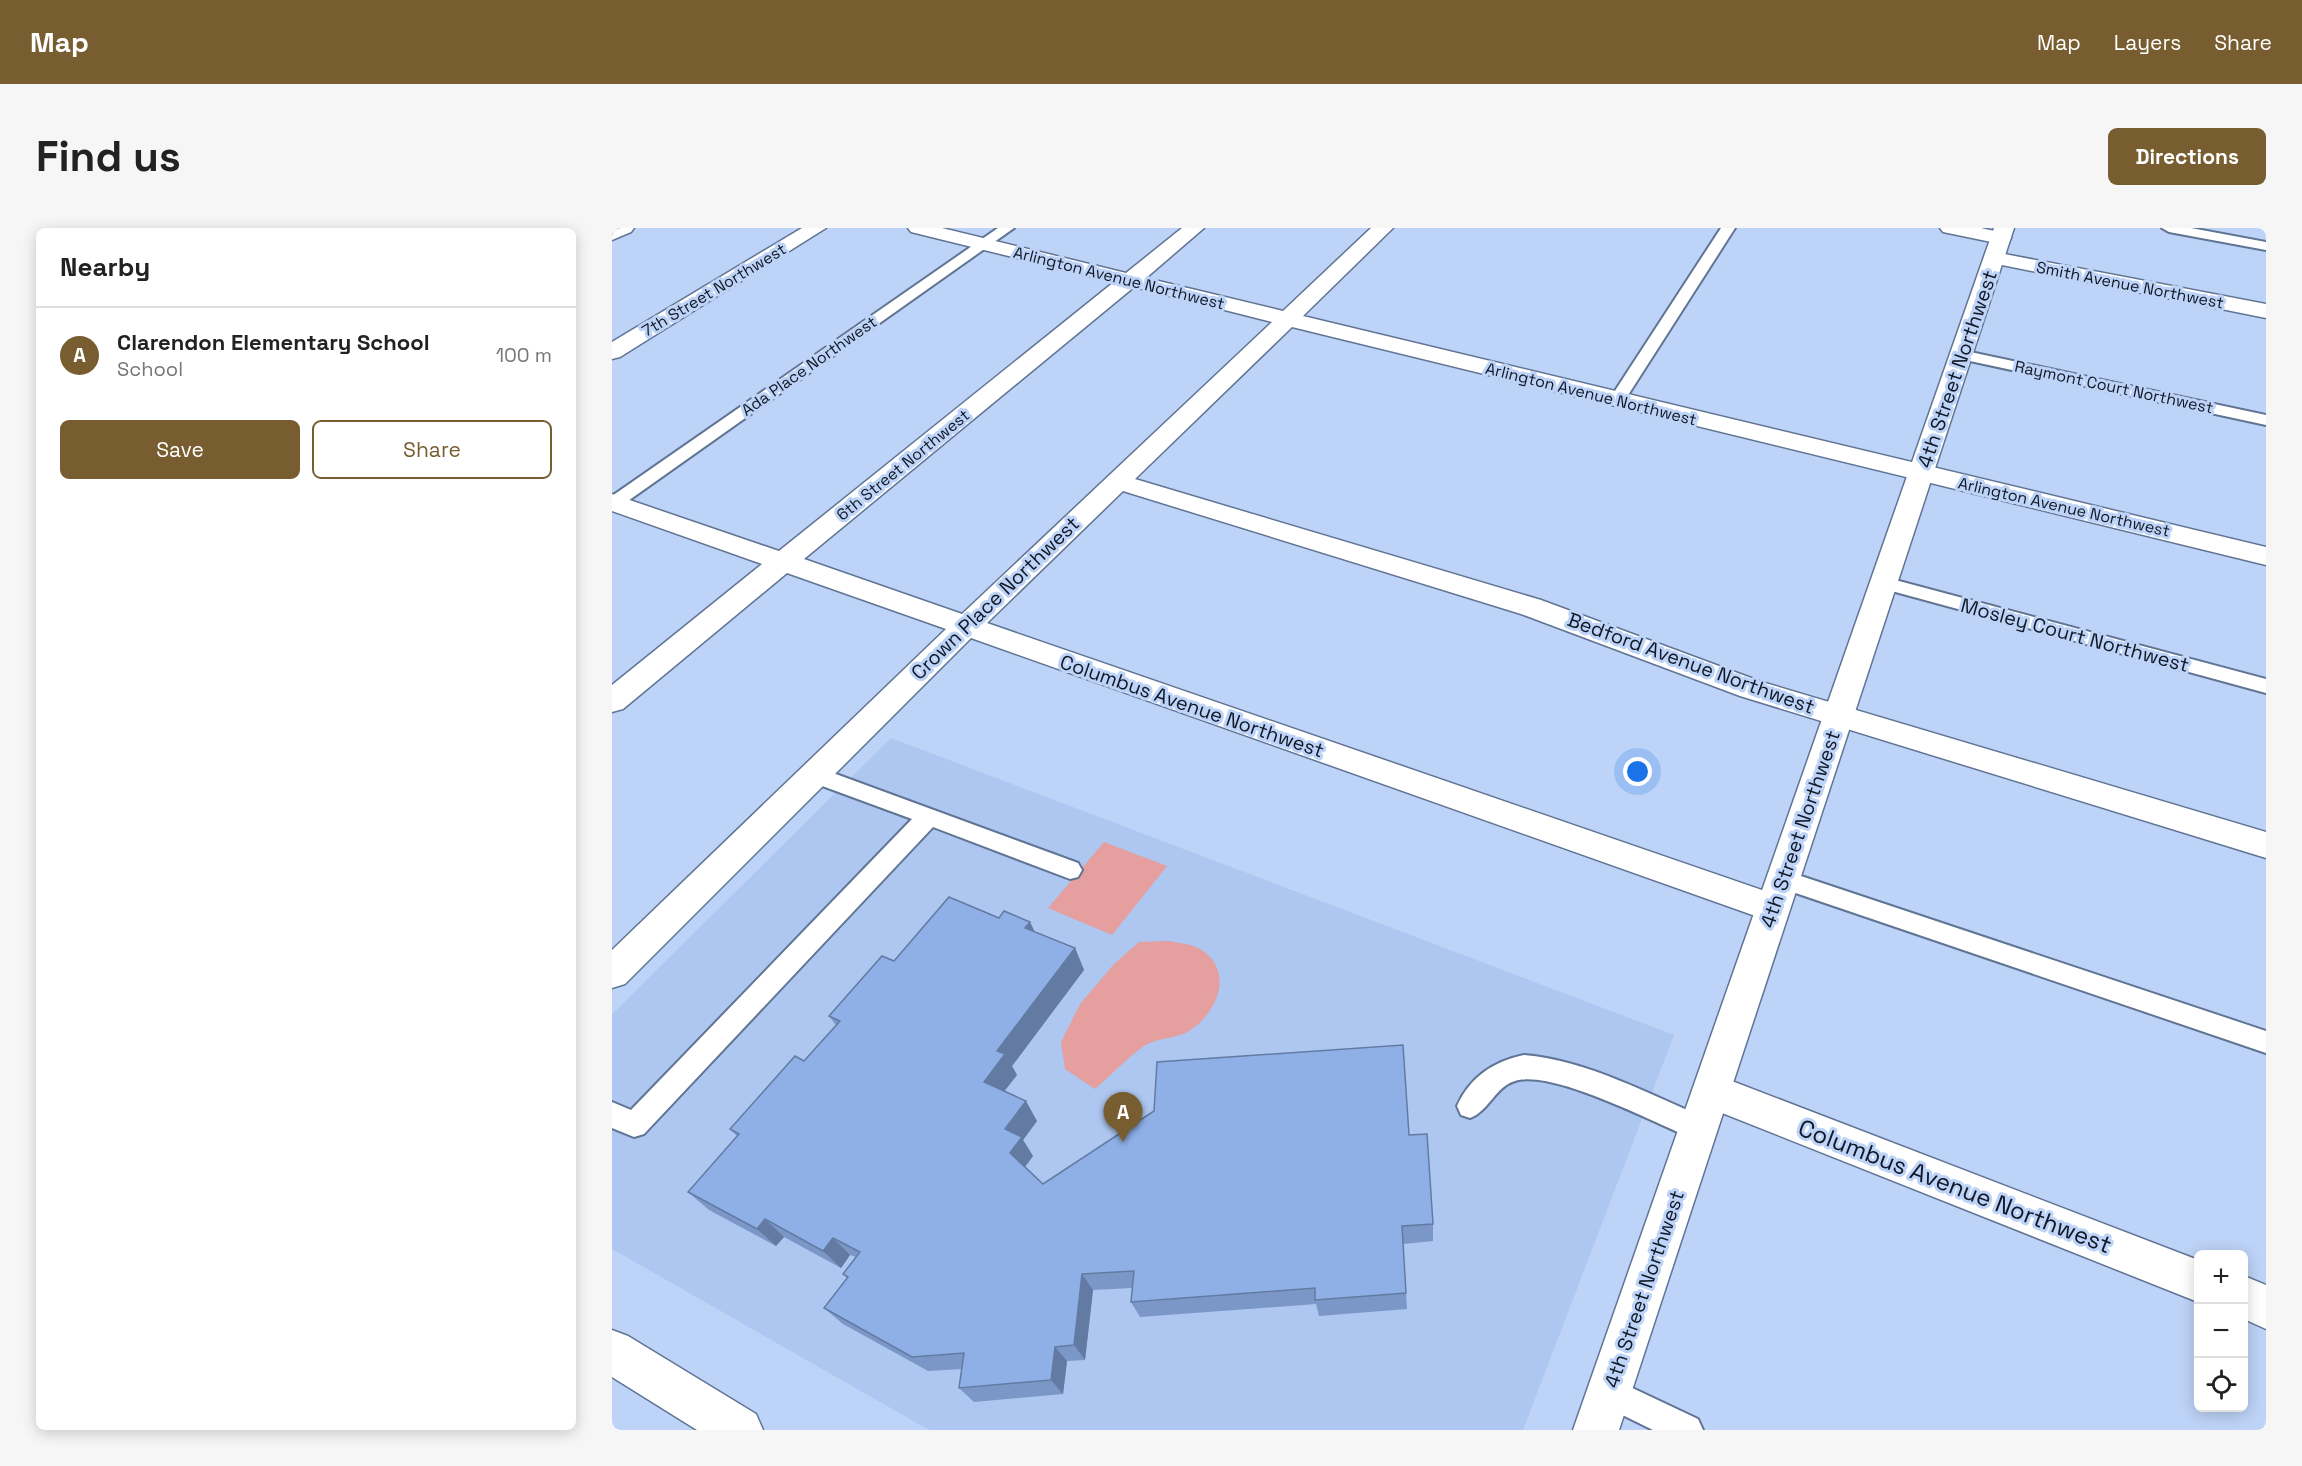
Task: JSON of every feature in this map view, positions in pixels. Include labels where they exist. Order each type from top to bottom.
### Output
[{"type":"street","points":[[612,234],[624,228]]},
{"type":"street","name":"7th Street Northwest","points":[[612,352],[816,228]]},
{"type":"street","name":"Arlington Avenue Northwest","points":[[918,228],[1617,400],[2266,556]]},
{"type":"street","name":"6th Street Northwest","points":[[612,701],[1194,228]]},
{"type":"street","name":"Crown Place Northwest","points":[[612,973],[964,627],[1383,228]]},
{"type":"street","name":"Smith Avenue Northwest","points":[[1950,228],[2266,311]]},
{"type":"street","name":"4th Street Northwest","points":[[1596,1430],[2000,241]]},
{"type":"street","name":"Bedford Avenue Northwest","points":[[1116,481],[1531,607],[1751,689],[2266,845]]},
{"type":"street","name":"Columbus Avenue Northwest","points":[[612,503],[784,561],[964,627],[1778,894]]},
{"type":"street","name":"Columbus Avenue Northwest","points":[[1711,1091],[2194,1279]]},
{"type":"street","points":[[2248,1300],[2266,1307]]},
{"type":"street","points":[[612,1352],[740,1430]]},
{"type":"lane","name":"Ada Place Northwest","points":[[612,503],[1007,228]]},
{"type":"lane","points":[[1617,400],[1728,228]]},
{"type":"lane","points":[[2169,228],[2266,246]]},
{"type":"lane","name":"Raymont Court Northwest","points":[[1961,354],[2266,420]]},
{"type":"lane","name":"Mosley Court Northwest","points":[[1884,583],[2266,686]]},
{"type":"lane","points":[[814,774],[1070,870]]},
{"type":"lane","points":[[612,1114],[634,1125],[929,816]]},
{"type":"lane","points":[[1778,894],[2266,1042]]},
{"type":"lane","points":[[1470,1106],[1486,1082],[1526,1067],[1572,1077],[1698,1128]]},
{"type":"lane","points":[[1609,1392],[1687,1430]]},
{"type":"shaded area","points":[[891,738],[1674,1035],[1523,1430],[929,1430],[612,1249],[612,1014]]},
{"type":"shaded area","points":[[1104,842],[1167,866],[1112,935],[1048,908]]},
{"type":"shaded area","points":[[1169,941],[1197,947],[1211,958],[1218,969],[1220,982],[1213,1006],[1195,1027],[1183,1034],[1154,1041],[1144,1046],[1095,1089],[1065,1069],[1061,1042],[1080,1004],[1114,964],[1139,942]]},
{"type":"building","points":[[949,897],[999,918],[1004,911],[1030,922],[1025,928],[1075,948],[997,1051],[1005,1054],[984,1082],[1026,1101],[1005,1129],[1022,1137],[1010,1153],[1043,1184],[1154,1111],[1157,1062],[1403,1045],[1409,1135],[1427,1134],[1433,1224],[1402,1226],[1406,1293],[1315,1300],[1315,1288],[1131,1302],[1134,1271],[1082,1274],[1074,1345],[1055,1347],[1051,1380],[959,1388],[964,1353],[912,1357],[824,1308],[848,1277],[843,1274],[860,1252],[833,1238],[823,1251],[765,1219],[757,1229],[688,1192],[739,1134],[730,1129],[795,1056],[804,1061],[840,1021],[829,1016],[882,956],[894,961]]},
{"type":"place","name":"Clarendon Elementary School","points":[[1123,1142]]}]
